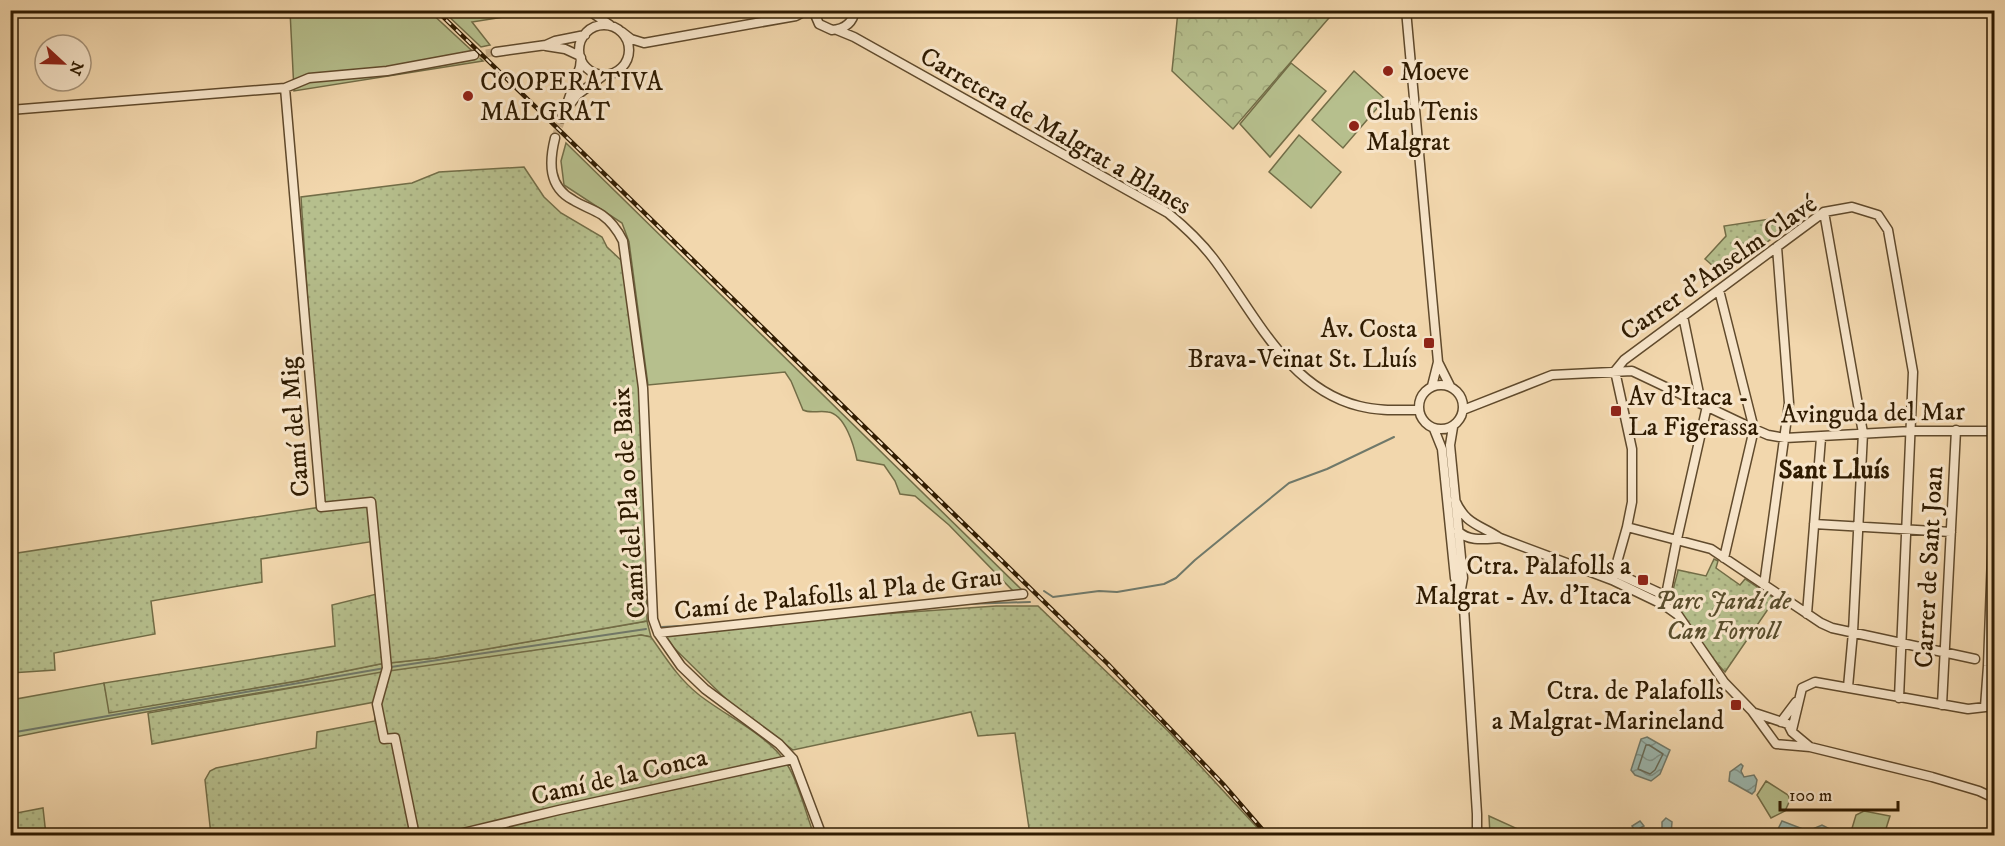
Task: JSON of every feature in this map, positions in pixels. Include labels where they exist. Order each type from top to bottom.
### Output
[{"type":"street","points":[[588,10],[631,39],[644,43],[796,16],[807,10]]},
{"type":"street","points":[[588,10],[587,33],[580,45],[580,67],[563,115],[578,95],[604,75],[619,70],[644,43]]},
{"type":"street","points":[[1407,10],[1438,362],[1432,386]]},
{"type":"street","points":[[837,30],[847,26],[855,11]]},
{"type":"street","name":"Carretera de Malgrat a Blanes","points":[[796,16],[814,15],[825,28],[854,37],[1168,213],[1189,231],[1213,258],[1281,354],[1307,379],[1349,403],[1363,407],[1381,410],[1418,410]]},
{"type":"street","points":[[852,20],[854,37]]},
{"type":"street","points":[[496,52],[546,45],[587,33],[600,26],[613,27]]},
{"type":"street","points":[[622,32],[627,40],[628,59]]},
{"type":"street","points":[[546,45],[565,49],[581,57],[589,70],[604,75]]},
{"type":"street","points":[[10,110],[285,88],[309,78],[387,71],[474,55]]},
{"type":"street","name":"Camí del Mig","points":[[285,88],[321,507],[371,502],[387,668],[377,704],[384,739],[395,738],[415,836]]},
{"type":"street","name":"Camí del Pla o de Baix","points":[[555,138],[550,164],[552,176],[558,187],[572,200],[604,216],[616,228],[623,241],[643,388],[653,619],[658,633],[681,666],[705,689],[779,744],[793,759],[822,836]]},
{"type":"street","name":"Carrer d'Anselm Clavé","points":[[1615,371],[1624,360],[1824,212],[1852,207],[1878,215],[1888,230],[1913,372],[1912,431]]},
{"type":"street","points":[[1824,212],[1863,433],[1848,687]]},
{"type":"street","points":[[1764,585],[1789,403],[1777,247]]},
{"type":"street","points":[[1719,290],[1754,429],[1724,558]]},
{"type":"street","points":[[1665,600],[1704,405],[1683,316]]},
{"type":"street","points":[[1438,362],[1450,386]]},
{"type":"street","points":[[1613,576],[1632,502],[1632,449],[1615,371]]},
{"type":"street","name":"Avinguda del Mar","points":[[1463,410],[1552,375],[1632,371],[1754,429],[1768,435],[1785,438],[1821,438],[1912,431],[1995,431]]},
{"type":"street","points":[[1441,384],[1450,386],[1462,398],[1463,410],[1460,420],[1453,427],[1443,430],[1434,429],[1426,425],[1421,418],[1418,410],[1421,396],[1432,386],[1441,384]]},
{"type":"street","name":"Avinguda del Mar","points":[[1462,398],[1484,401]]},
{"type":"street","points":[[1453,427],[1450,445],[1463,578],[1461,593]]},
{"type":"street","points":[[1434,429],[1442,449],[1455,574],[1461,593],[1464,617],[1477,836]]},
{"type":"street","name":"Carrer de Sant Joan","points":[[1942,705],[1956,430]]},
{"type":"street","points":[[1899,698],[1912,431]]},
{"type":"street","points":[[1807,614],[1821,438]]},
{"type":"street","points":[[1447,493],[1451,501],[1453,525],[1458,532],[1463,536],[1478,539],[1500,538]]},
{"type":"street","points":[[1455,500],[1461,512],[1471,523],[1500,538],[1613,576],[1665,600],[1724,682],[1752,711],[1776,744],[1810,747],[1932,777],[1995,798]]},
{"type":"street","points":[[1985,707],[1992,662],[1995,500]]},
{"type":"street","points":[[1455,574],[1457,561],[1455,541],[1462,526],[1471,523]]},
{"type":"street","points":[[1814,524],[1951,532]]},
{"type":"street","points":[[1627,528],[1711,549],[1807,614],[1832,628],[1975,659]]},
{"type":"street","points":[[1461,560],[1464,548],[1478,539]]},
{"type":"street","name":"Camí de Palafolls al Pla de Grau","points":[[658,633],[1023,594]]},
{"type":"street","points":[[1785,745],[1790,741],[1802,688],[1815,682],[1968,709],[1995,706]]},
{"type":"street","points":[[1770,735],[1772,727],[1780,723],[1799,697]]},
{"type":"street","points":[[1752,711],[1788,724],[1792,731],[1810,747]]},
{"type":"street","name":"Camí de la Conca","points":[[454,835],[793,759]]},
{"type":"green space","points":[[1178,10],[1335,11],[1233,129],[1172,71]]},
{"type":"green space","points":[[290,11],[429,11],[483,61],[294,91]]},
{"type":"green space","points":[[443,11],[516,11],[517,15],[472,22],[490,45],[481,47]]},
{"type":"green space","points":[[1291,63],[1326,91],[1270,157],[1240,124]]},
{"type":"green space","points":[[1354,71],[1385,99],[1343,148],[1312,120]]},
{"type":"green space","points":[[1299,135],[1341,172],[1311,208],[1269,172]]},
{"type":"green space","points":[[566,143],[1023,591],[1016,594],[949,525],[915,496],[900,494],[895,481],[884,465],[857,460],[844,424],[834,414],[803,410],[785,372],[648,385],[629,242],[622,223],[564,185],[561,161]]},
{"type":"green space","points":[[524,167],[544,197],[561,213],[602,237],[607,247],[623,262],[640,388],[645,487],[647,621],[435,658],[380,664],[297,681],[109,713],[104,683],[335,646],[332,605],[377,594],[375,541],[261,559],[262,582],[151,601],[155,634],[54,653],[55,670],[11,673],[11,554],[321,507],[301,197],[412,183],[439,172]]},
{"type":"green space","points":[[1804,214],[1720,278],[1717,277],[1713,266],[1705,259],[1726,236],[1724,226]]},
{"type":"green space","name":"Parc Jardí de Can Forroll","points":[[1714,559],[1718,561],[1716,568],[1740,585],[1745,579],[1775,599],[1725,672],[1687,621],[1673,593],[1678,570],[1706,576]]},
{"type":"green space","points":[[996,606],[1038,606],[1168,731],[1264,835],[1030,835],[1015,733],[978,736],[971,712],[793,750],[727,700],[673,647],[665,635],[839,617]]},
{"type":"green space","points":[[647,621],[651,637],[641,635],[327,682],[15,737],[17,767],[11,768],[11,700],[104,683],[110,712],[297,681],[380,664],[435,658]]},
{"type":"green space","points":[[641,635],[651,637],[691,688],[759,735],[780,755],[795,781],[814,835],[211,835],[205,780],[210,771],[316,748],[317,732],[375,721],[375,702],[152,744],[148,713],[382,672]]},
{"type":"green space","points":[[1766,781],[1788,795],[1790,800],[1785,811],[1771,818],[1757,795]]},
{"type":"green space","points":[[43,808],[46,835],[11,835],[11,814]]},
{"type":"green space","points":[[1864,811],[1890,816],[1884,835],[1850,835],[1856,815]]},
{"type":"green space","points":[[1489,816],[1531,835],[1490,835]]},
{"type":"water","points":[[1647,737],[1670,750],[1660,774],[1651,781],[1635,775],[1631,770],[1641,739]]},
{"type":"water","points":[[1741,764],[1744,777],[1754,775],[1757,780],[1755,791],[1752,794],[1729,781],[1730,772]]},
{"type":"water","points":[[1666,818],[1672,822],[1671,835],[1633,835],[1635,831],[1632,826],[1640,821],[1644,826],[1640,828],[1642,831],[1662,830],[1662,822]]},
{"type":"water","points":[[1782,821],[1808,831],[1822,825],[1832,830],[1835,835],[1775,835]]},
{"type":"waterway","points":[[1044,591],[1053,597],[1099,591],[1117,592],[1164,584],[1176,578],[1289,483],[1327,469],[1394,437]]},
{"type":"waterway","points":[[964,604],[1030,602]]},
{"type":"waterway","points":[[662,627],[698,625]]},
{"type":"waterway","points":[[391,667],[646,629]]},
{"type":"waterway","points":[[10,733],[385,668]]},
{"type":"tunnel","points":[[474,55],[496,52]]},
{"type":"tunnel","points":[[555,138],[562,118]]},
{"type":"railway","points":[[436,10],[1107,663],[1223,784],[1268,836]]},
{"type":"place","name":"Moeve","points":[[1388,71]]},
{"type":"place","name":"COOPERATIVA MALGRAT","points":[[468,96]]},
{"type":"place","name":"Club Tenis Malgrat","points":[[1354,126]]},
{"type":"place","name":"Av. Costa Brava-Veïnat St. Lluís","points":[[1429,343]]},
{"type":"place","name":"Av d'Itaca - La Figerassa","points":[[1616,411]]},
{"type":"place","name":"Ctra. Palafolls a Malgrat - Av. d'Itaca","points":[[1643,580]]},
{"type":"place","name":"Ctra. de Palafolls a Malgrat-Marineland","points":[[1736,705]]},
{"type":"district","name":"Sant Lluís","points":[[1834,469]]}]
